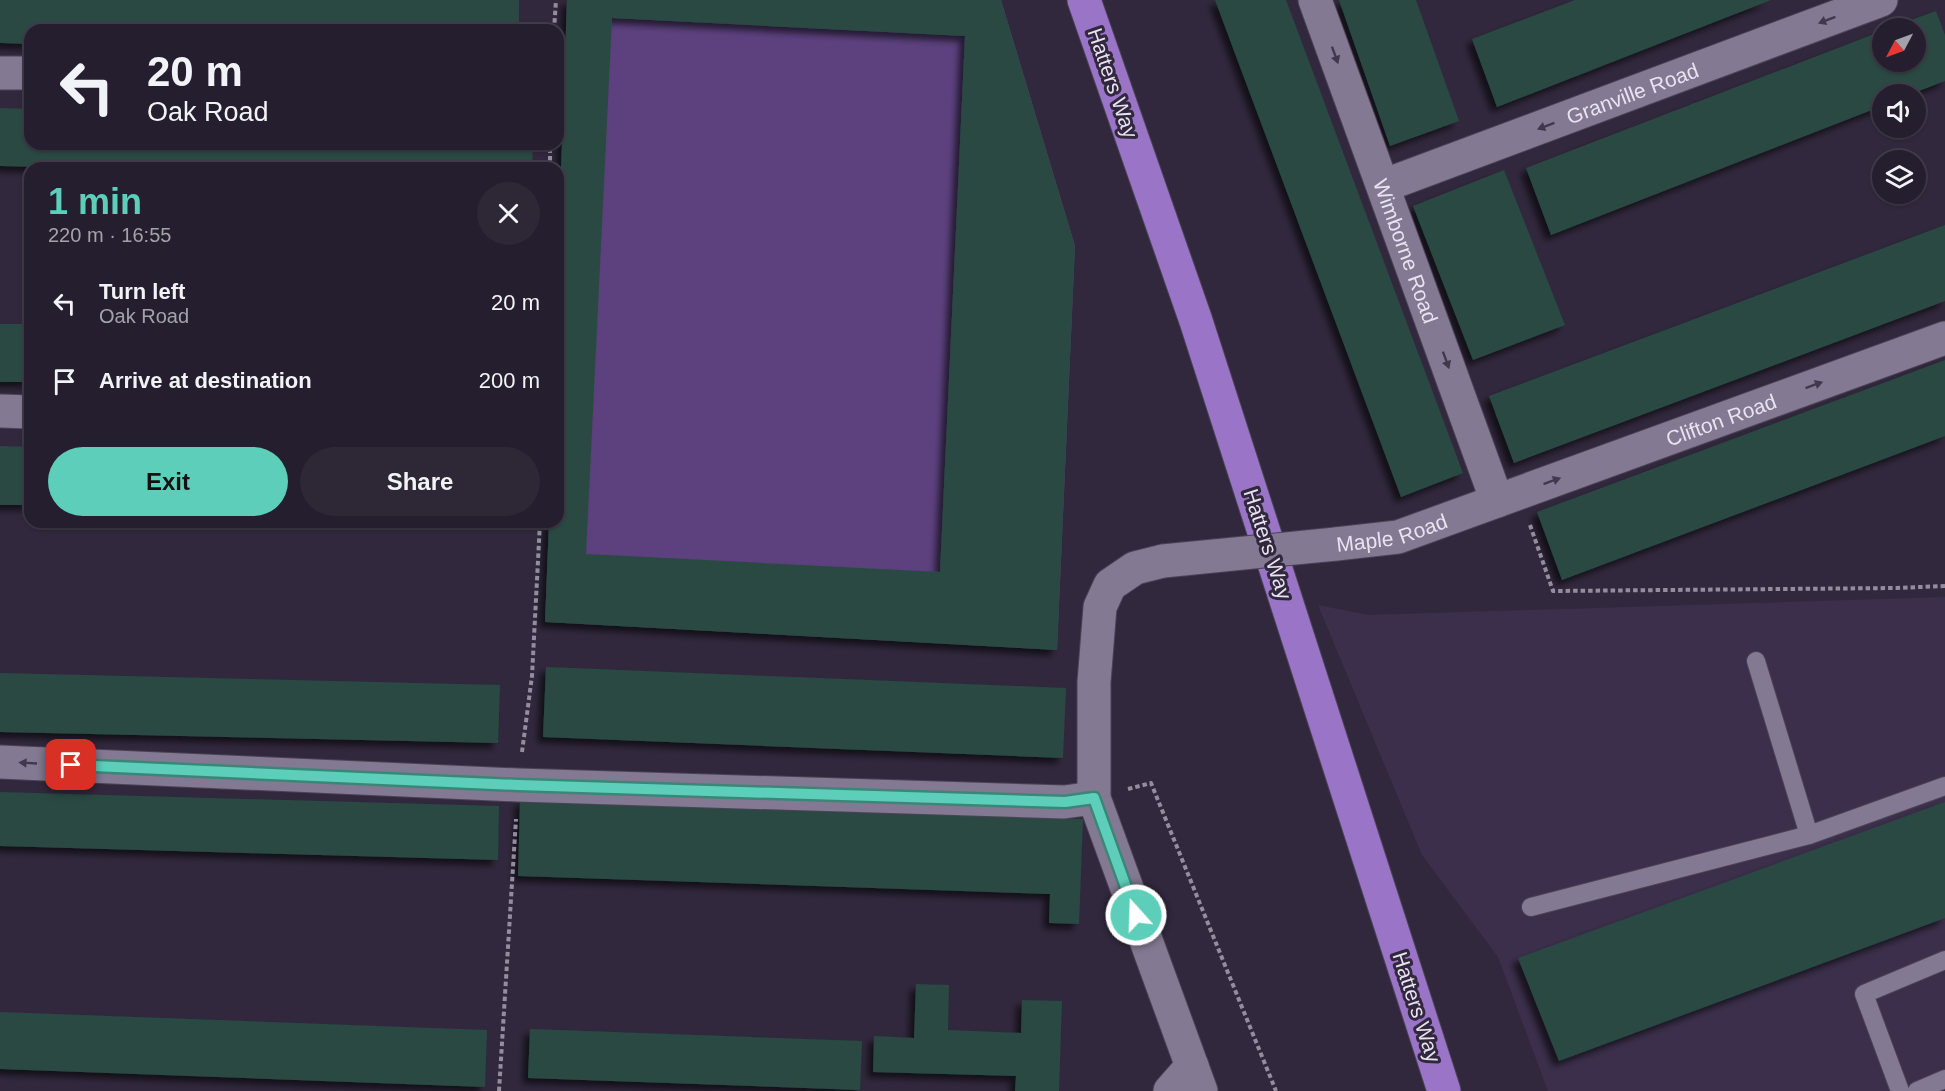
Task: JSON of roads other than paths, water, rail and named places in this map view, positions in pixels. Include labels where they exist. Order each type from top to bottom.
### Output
[{"type":"main road","name":"Hatters Way","points":[[1084,0],[1196,321],[1444,1091]]},
{"type":"street","name":"Wimborne Road","points":[[1315,0],[1383,186],[1508,497]]},
{"type":"street","name":"Granville Road","points":[[1383,186],[1881,0]]},
{"type":"street","points":[[0,73],[24,74]]},
{"type":"street","name":"Clifton Road","points":[[1508,497],[1945,338]]},
{"type":"street","points":[[0,411],[24,412]]},
{"type":"street","name":"Maple Road","points":[[1094,798],[1094,682],[1100,607],[1110,585],[1135,568],[1163,561],[1398,537],[1508,497]]},
{"type":"street","points":[[0,762],[530,785],[1065,802],[1094,798],[1197,1079],[1170,1091]]},
{"type":"lane","points":[[1756,661],[1809,835]]},
{"type":"lane","points":[[1531,907],[1809,835],[1945,786]]},
{"type":"lane","points":[[1900,1091],[1864,994],[1945,960]]},
{"type":"lane","points":[[1917,1091],[1945,1079]]}]
